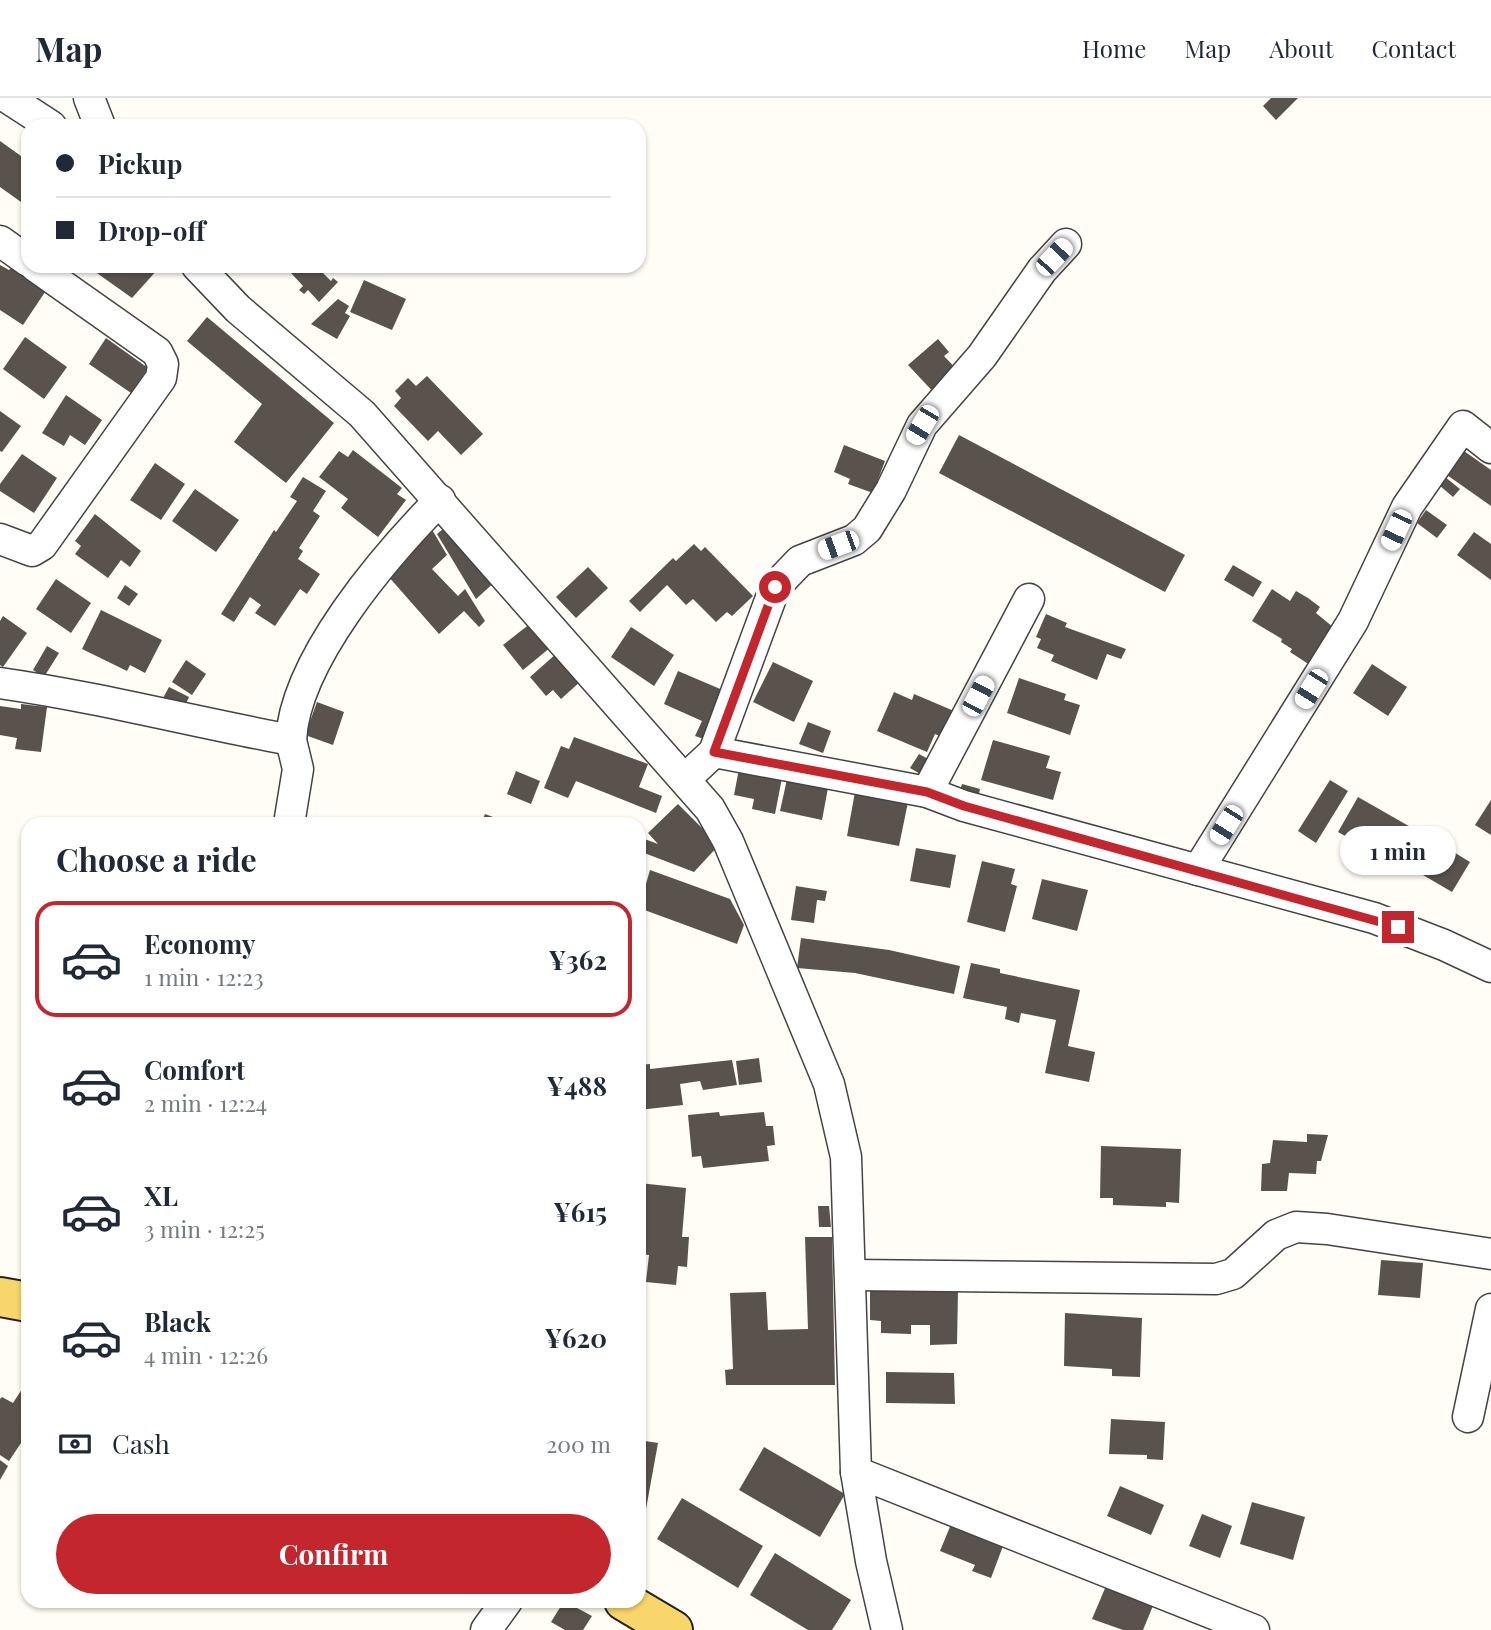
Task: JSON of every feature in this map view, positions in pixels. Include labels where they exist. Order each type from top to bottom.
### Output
[{"type":"main road","points":[[0,1297],[21,1301]]},
{"type":"main road","points":[[636,1608],[673,1630]]},
{"type":"street","points":[[8,98],[40,119]]},
{"type":"street","points":[[89,98],[97,119]]},
{"type":"street","points":[[0,241],[21,256]]},
{"type":"street","points":[[685,779],[714,752],[775,587],[800,561],[854,540],[867,529],[891,490],[922,425],[982,356],[1042,270],[1066,244]]},
{"type":"street","points":[[0,539],[32,551],[42,545],[160,378],[163,364],[157,352],[45,273]]},
{"type":"street","points":[[204,273],[238,309],[362,414],[685,779],[710,809],[729,841],[829,1084],[846,1157],[852,1275],[856,1472],[871,1561],[887,1630]]},
{"type":"street","points":[[1198,870],[1353,621],[1407,507],[1463,426],[1491,448]]},
{"type":"street","points":[[290,817],[298,769],[291,740],[292,716],[299,693],[327,643],[400,541],[440,500]]},
{"type":"street","points":[[927,792],[1028,599]]},
{"type":"street","points":[[0,683],[72,694],[178,719],[291,740]]},
{"type":"street","points":[[714,752],[927,792],[964,806],[1374,918],[1444,945],[1491,967]]},
{"type":"street","points":[[852,1275],[1216,1279],[1233,1274],[1276,1235],[1296,1227],[1327,1228],[1491,1254]]},
{"type":"street","points":[[1468,1417],[1491,1309]]},
{"type":"street","points":[[856,1472],[1254,1630]]},
{"type":"street","points":[[486,1630],[502,1608]]},
{"type":"building","points":[[1271,98],[1298,98],[1276,120],[1263,106]]},
{"type":"building","points":[[0,141],[21,156],[21,202],[0,187]]},
{"type":"building","points":[[0,265],[9,270],[13,266],[47,289],[23,325],[0,310]]},
{"type":"building","points":[[97,273],[154,273],[132,298]]},
{"type":"building","points":[[291,273],[323,273],[331,281],[333,278],[338,282],[319,302],[308,290],[304,294],[299,290],[303,286]]},
{"type":"building","points":[[364,280],[406,299],[392,330],[350,312]]},
{"type":"building","points":[[338,299],[349,306],[345,313],[350,316],[337,339],[311,324]]},
{"type":"building","points":[[207,317],[334,423],[286,483],[234,442],[262,404],[187,341]]},
{"type":"building","points":[[25,337],[67,367],[44,399],[3,369]]},
{"type":"building","points":[[106,338],[148,368],[131,393],[89,364]]},
{"type":"building","points":[[938,339],[949,352],[944,356],[962,375],[938,397],[908,365]]},
{"type":"building","points":[[427,376],[483,434],[461,455],[438,431],[428,441],[394,406],[401,398],[395,391],[408,378],[416,386]]},
{"type":"building","points":[[66,395],[102,420],[85,445],[70,435],[64,446],[42,433]]},
{"type":"building","points":[[0,411],[21,426],[2,452],[0,451]]},
{"type":"building","points":[[959,435],[1185,555],[1165,592],[939,473]]},
{"type":"building","points":[[844,445],[885,461],[873,493],[848,484],[850,479],[834,472]]},
{"type":"building","points":[[353,450],[402,488],[397,494],[406,500],[378,537],[341,508],[348,499],[319,477],[339,451],[348,457]]},
{"type":"building","points":[[1464,451],[1491,470],[1491,506],[1447,475]]},
{"type":"building","points":[[22,454],[57,478],[34,513],[0,491],[0,484]]},
{"type":"building","points":[[155,463],[185,484],[161,520],[130,500]]},
{"type":"building","points":[[303,477],[326,491],[313,511],[320,516],[299,548],[303,551],[298,559],[320,574],[307,594],[300,589],[275,626],[255,613],[261,605],[250,597],[234,622],[221,614],[274,530],[276,532],[297,501],[290,497]]},
{"type":"building","points":[[1445,477],[1460,489],[1453,497],[1439,485]]},
{"type":"building","points":[[195,489],[239,520],[216,552],[172,521]]},
{"type":"building","points":[[1426,510],[1447,525],[1437,538],[1417,523]]},
{"type":"building","points":[[95,514],[141,551],[130,567],[121,560],[108,578],[75,554],[81,546],[75,541]]},
{"type":"building","points":[[449,524],[497,580],[476,599],[437,534]]},
{"type":"building","points":[[431,528],[447,555],[432,569],[458,596],[465,589],[485,621],[479,627],[464,611],[439,634],[388,576]]},
{"type":"building","points":[[1474,532],[1491,544],[1491,580],[1457,555]]},
{"type":"building","points":[[694,544],[701,551],[705,547],[753,596],[732,616],[727,612],[716,622],[693,599],[686,605],[667,585],[640,612],[629,601],[673,558],[676,561]]},
{"type":"building","points":[[1233,565],[1262,582],[1253,597],[1224,580]]},
{"type":"building","points":[[588,567],[608,588],[576,618],[556,597]]},
{"type":"building","points":[[56,579],[91,603],[71,633],[36,609]]},
{"type":"building","points":[[125,585],[138,594],[129,606],[117,598]]},
{"type":"building","points":[[1272,589],[1290,601],[1296,591],[1308,598],[1320,607],[1316,613],[1339,632],[1316,669],[1290,652],[1292,649],[1281,642],[1282,639],[1252,621]]},
{"type":"building","points":[[101,610],[162,640],[145,673],[130,665],[127,671],[82,649]]},
{"type":"building","points":[[1046,614],[1067,623],[1065,627],[1126,649],[1121,659],[1107,654],[1097,680],[1051,661],[1054,655],[1037,648],[1041,639],[1036,637]]},
{"type":"building","points":[[3,616],[27,633],[3,667],[0,665],[0,621]]},
{"type":"building","points":[[531,623],[551,647],[523,670],[503,645]]},
{"type":"building","points":[[631,627],[674,655],[654,686],[611,657]]},
{"type":"building","points":[[47,646],[59,653],[44,677],[33,670]]},
{"type":"building","points":[[557,653],[581,681],[561,699],[553,690],[546,696],[530,677]]},
{"type":"building","points":[[186,660],[206,674],[192,695],[172,682]]},
{"type":"building","points":[[773,662],[813,681],[794,722],[753,702]]},
{"type":"building","points":[[1372,664],[1407,687],[1388,716],[1353,693]]},
{"type":"building","points":[[678,671],[725,691],[704,739],[695,736],[702,721],[664,704]]},
{"type":"building","points":[[1019,678],[1066,694],[1064,700],[1080,705],[1070,735],[1007,713]]},
{"type":"building","points":[[169,687],[189,697],[183,710],[162,700]]},
{"type":"building","points":[[894,692],[912,700],[914,694],[954,711],[942,737],[935,734],[927,752],[877,731]]},
{"type":"building","points":[[317,702],[344,712],[333,745],[305,735]]},
{"type":"building","points":[[21,704],[47,707],[41,752],[15,749],[17,738],[0,735],[0,706],[21,709]]},
{"type":"building","points":[[808,722],[831,731],[823,753],[799,744]]},
{"type":"building","points":[[574,737],[648,764],[639,787],[662,796],[656,813],[576,781],[568,798],[544,788],[561,746],[569,749]]},
{"type":"building","points":[[993,740],[1050,756],[1046,768],[1061,772],[1053,800],[981,780]]},
{"type":"building","points":[[919,754],[930,760],[922,775],[910,768]]},
{"type":"building","points":[[739,769],[782,778],[775,814],[752,809],[754,799],[734,795]]},
{"type":"building","points":[[516,771],[540,781],[531,804],[507,794]]},
{"type":"building","points":[[787,779],[828,788],[822,820],[780,811]]},
{"type":"building","points":[[1330,780],[1348,791],[1316,843],[1298,831]]},
{"type":"building","points":[[962,784],[980,789],[978,798],[959,793]]},
{"type":"building","points":[[855,792],[908,802],[899,846],[847,836]]},
{"type":"building","points":[[1358,797],[1414,829],[1394,864],[1384,858],[1378,868],[1359,858],[1365,847],[1338,832]]},
{"type":"building","points":[[1491,800],[1491,835],[1475,825]]},
{"type":"building","points":[[678,804],[719,845],[694,872],[646,854],[646,840],[658,844],[648,833]]},
{"type":"building","points":[[1429,837],[1470,862],[1452,892],[1411,868]]},
{"type":"building","points":[[916,848],[956,855],[950,888],[910,881]]},
{"type":"building","points":[[982,861],[1015,869],[1011,884],[1017,886],[1005,932],[967,922]]},
{"type":"building","points":[[650,870],[730,899],[744,925],[737,944],[646,911],[646,884]]},
{"type":"building","points":[[1042,879],[1088,890],[1077,931],[1032,919]]},
{"type":"building","points":[[796,886],[827,891],[825,901],[817,900],[814,923],[791,920]]},
{"type":"building","points":[[801,938],[889,950],[960,966],[954,994],[855,973],[797,968]]},
{"type":"building","points":[[971,963],[1000,969],[1000,973],[1080,990],[1068,1046],[1095,1052],[1089,1082],[1045,1073],[1056,1020],[1021,1013],[1019,1023],[1005,1019],[1007,1007],[963,998]]},
{"type":"building","points":[[759,1058],[762,1082],[739,1085],[736,1061]]},
{"type":"building","points":[[732,1060],[737,1085],[703,1090],[700,1081],[680,1084],[683,1105],[646,1109],[646,1064],[650,1064],[650,1069]]},
{"type":"building","points":[[719,1112],[720,1116],[764,1112],[766,1126],[773,1126],[775,1145],[767,1146],[769,1161],[703,1168],[701,1156],[692,1157],[688,1115]]},
{"type":"building","points":[[1307,1134],[1328,1135],[1321,1161],[1317,1161],[1316,1174],[1289,1173],[1287,1191],[1261,1191],[1262,1164],[1270,1163],[1273,1140],[1307,1142]]},
{"type":"building","points":[[1101,1146],[1181,1149],[1179,1203],[1166,1202],[1166,1207],[1113,1205],[1113,1198],[1100,1198]]},
{"type":"building","points":[[646,1184],[686,1188],[682,1237],[689,1237],[687,1267],[678,1266],[676,1285],[646,1282],[649,1255],[646,1255]]},
{"type":"building","points":[[818,1206],[829,1206],[831,1227],[819,1227]]},
{"type":"building","points":[[805,1237],[832,1237],[835,1385],[726,1385],[725,1370],[733,1369],[730,1293],[766,1292],[768,1330],[808,1329]]},
{"type":"building","points":[[1381,1260],[1423,1263],[1420,1298],[1378,1295]]},
{"type":"building","points":[[870,1289],[958,1291],[957,1344],[930,1345],[930,1325],[911,1325],[911,1334],[881,1333],[881,1321],[870,1320]]},
{"type":"building","points":[[1065,1313],[1142,1318],[1140,1377],[1112,1376],[1112,1369],[1064,1366]]},
{"type":"building","points":[[886,1372],[954,1373],[955,1404],[886,1403]]},
{"type":"building","points":[[21,1391],[21,1443],[9,1461],[0,1455],[0,1399],[2,1397],[13,1403]]},
{"type":"building","points":[[1111,1419],[1165,1422],[1163,1460],[1147,1459],[1147,1455],[1109,1454]]},
{"type":"building","points":[[646,1441],[658,1443],[646,1509]]},
{"type":"building","points":[[764,1447],[845,1494],[820,1537],[739,1490]]},
{"type":"building","points":[[0,1460],[8,1466],[0,1480]]},
{"type":"building","points":[[1120,1486],[1164,1505],[1151,1535],[1107,1516]]},
{"type":"building","points":[[682,1498],[763,1546],[738,1588],[657,1539]]},
{"type":"building","points":[[1252,1502],[1305,1517],[1293,1560],[1240,1544]]},
{"type":"building","points":[[1202,1514],[1232,1526],[1220,1558],[1189,1546]]},
{"type":"building","points":[[954,1517],[1006,1538],[991,1578],[972,1571],[975,1565],[940,1551]]},
{"type":"building","points":[[775,1553],[851,1600],[832,1630],[808,1630],[750,1595]]},
{"type":"building","points":[[1106,1586],[1157,1596],[1143,1630],[1123,1630],[1092,1619]]},
{"type":"building","points":[[560,1608],[577,1608],[592,1616],[583,1630],[565,1630],[551,1622]]},
{"type":"route","points":[[775,587],[714,752],[927,792],[964,806],[1374,918],[1398,927]]}]
